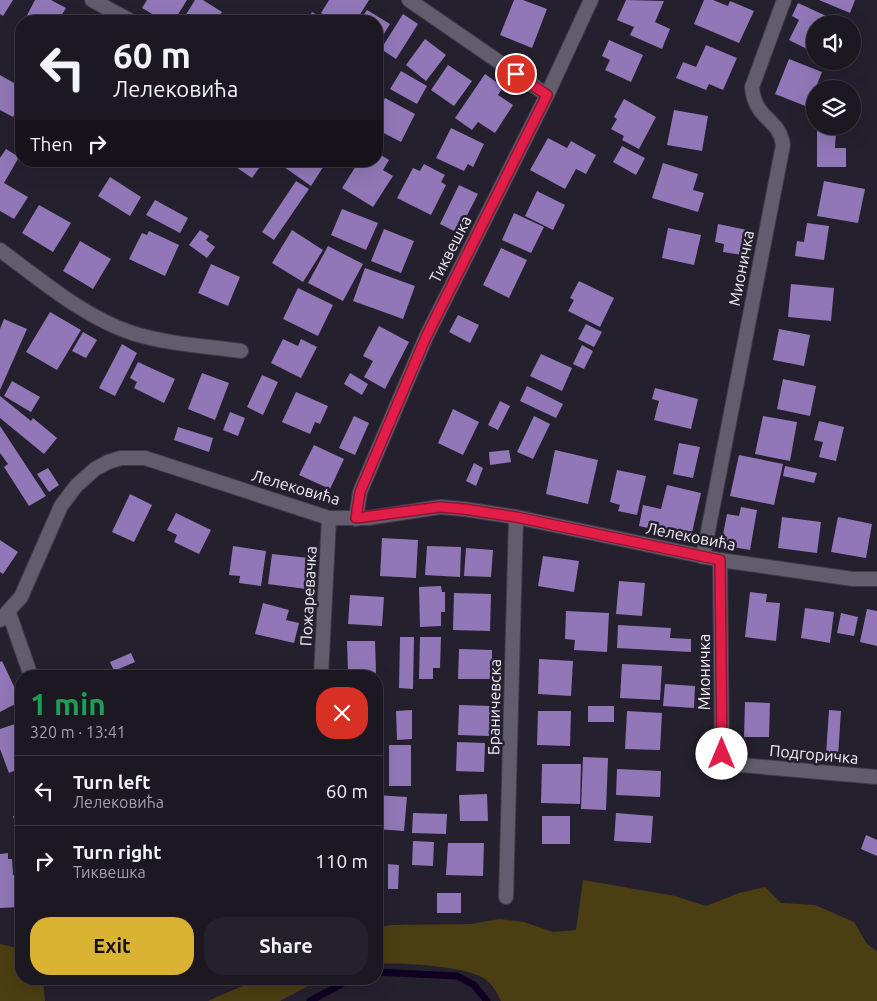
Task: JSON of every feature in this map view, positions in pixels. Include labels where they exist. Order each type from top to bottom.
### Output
[{"type":"street","points":[[92,0],[120,15]]},
{"type":"street","points":[[409,0],[547,95]]},
{"type":"street","name":"Тиквешка","points":[[356,518],[360,492],[426,337],[547,95],[591,0]]},
{"type":"street","name":"Мионичка","points":[[702,557],[783,145],[782,135],[776,126],[759,112],[753,100],[752,87],[784,0]]},
{"type":"street","points":[[0,250],[88,313],[131,332],[161,340],[241,351]]},
{"type":"street","name":"Лелековића","points":[[4,616],[21,597],[61,506],[76,486],[95,469],[121,458],[145,458],[329,518],[356,518],[440,507],[516,517],[720,560],[853,579],[877,579]]},
{"type":"street","name":"Браничевска","points":[[506,897],[516,517]]},
{"type":"street","name":"Пожаревачка","points":[[321,670],[329,518]]},
{"type":"street","name":"Мионичка","points":[[720,560],[722,754]]},
{"type":"street","points":[[4,616],[28,670]]},
{"type":"street","name":"Подгоричка","points":[[722,754],[729,761],[740,765],[877,778]]},
{"type":"shaded area","points":[[583,880],[675,896],[706,906],[739,893],[765,887],[781,903],[815,905],[854,922],[867,944],[877,951],[877,1001],[501,1001],[485,979],[464,971],[432,966],[383,964],[383,926],[390,925],[471,924],[499,919],[524,922],[553,932],[576,930]]},
{"type":"shaded area","points":[[0,944],[15,948],[15,985],[44,985],[45,1001],[0,1001]]},
{"type":"shaded area","points":[[244,985],[310,985],[280,1001],[208,1001]]},
{"type":"building","points":[[0,0],[13,0],[3,16],[0,14]]},
{"type":"building","points":[[35,0],[51,0],[66,8],[62,15],[27,15]]},
{"type":"building","points":[[147,0],[187,0],[178,15],[154,15],[142,8]]},
{"type":"building","points":[[195,0],[203,0],[222,12],[220,15],[186,15]]},
{"type":"building","points":[[329,0],[369,0],[360,15],[324,15],[321,13]]},
{"type":"building","points":[[514,0],[523,0],[547,9],[532,48],[500,35]]},
{"type":"building","points":[[626,0],[664,1],[655,22],[670,29],[662,49],[630,35],[634,27],[617,20]]},
{"type":"building","points":[[704,0],[713,0],[728,6],[730,1],[754,11],[739,43],[694,24]]},
{"type":"building","points":[[819,0],[855,0],[850,13]]},
{"type":"building","points":[[798,3],[824,15],[806,15],[806,48],[789,40],[799,20],[792,16]]},
{"type":"building","points":[[367,10],[375,15],[363,15]]},
{"type":"building","points":[[403,14],[418,24],[396,59],[383,50],[383,46]]},
{"type":"building","points":[[383,20],[390,24],[383,36]]},
{"type":"building","points":[[425,39],[446,55],[426,81],[406,65]]},
{"type":"building","points":[[609,40],[643,55],[631,82],[605,70],[610,60],[602,56]]},
{"type":"building","points":[[706,45],[737,58],[723,90],[709,84],[706,90],[676,78],[683,62],[696,67]]},
{"type":"building","points":[[789,59],[806,66],[806,70],[822,72],[819,80],[806,80],[806,106],[775,94]]},
{"type":"building","points":[[448,65],[472,81],[454,106],[431,90]]},
{"type":"building","points":[[401,71],[427,86],[417,104],[390,89]]},
{"type":"building","points":[[485,74],[503,87],[498,95],[513,105],[495,133],[478,122],[472,130],[455,118]]},
{"type":"building","points":[[0,75],[15,84],[15,114],[13,117],[0,110]]},
{"type":"building","points":[[385,98],[415,114],[401,142],[383,133],[383,102]]},
{"type":"building","points":[[624,99],[656,117],[639,149],[622,140],[624,136],[611,129],[617,119],[614,117]]},
{"type":"building","points":[[674,110],[708,116],[702,151],[667,145]]},
{"type":"building","points":[[451,128],[484,144],[473,167],[468,164],[464,171],[436,158]]},
{"type":"building","points":[[817,135],[836,135],[835,148],[846,148],[846,167],[817,167]]},
{"type":"building","points":[[548,138],[567,148],[571,141],[596,155],[586,174],[576,169],[565,189],[530,170]]},
{"type":"building","points":[[622,146],[645,158],[636,175],[613,162]]},
{"type":"building","points":[[6,149],[15,155],[15,164],[4,183],[28,197],[14,219],[0,211],[0,158]]},
{"type":"building","points":[[383,156],[389,160],[383,170],[393,176],[373,207],[342,188],[355,167],[383,167]]},
{"type":"building","points":[[663,163],[698,174],[693,190],[704,193],[698,212],[652,198]]},
{"type":"building","points":[[424,164],[445,175],[441,182],[446,185],[431,215],[397,198],[413,168],[420,171]]},
{"type":"building","points":[[236,167],[260,167],[252,178]]},
{"type":"building","points":[[284,167],[323,167],[311,186]]},
{"type":"building","points":[[110,177],[141,197],[130,216],[98,196]]},
{"type":"building","points":[[296,181],[309,189],[274,240],[262,232]]},
{"type":"building","points":[[824,181],[865,189],[858,223],[817,216]]},
{"type":"building","points":[[459,185],[478,194],[458,233],[440,224]]},
{"type":"building","points":[[537,191],[565,205],[553,230],[525,216]]},
{"type":"building","points":[[155,200],[188,218],[180,233],[146,215]]},
{"type":"building","points":[[39,205],[71,223],[53,252],[22,233]]},
{"type":"building","points":[[342,209],[378,223],[366,250],[331,235]]},
{"type":"building","points":[[514,213],[544,227],[531,253],[502,240]]},
{"type":"building","points":[[807,223],[829,226],[824,260],[795,256],[797,241],[804,242]]},
{"type":"building","points":[[718,224],[747,230],[742,255],[723,252],[724,244],[715,242]]},
{"type":"building","points":[[668,228],[701,235],[694,265],[662,258]]},
{"type":"building","points":[[384,229],[414,241],[401,273],[371,261]]},
{"type":"building","points":[[200,230],[209,236],[206,240],[215,247],[207,258],[189,245]]},
{"type":"building","points":[[292,230],[323,250],[303,282],[272,263]]},
{"type":"building","points":[[149,231],[179,245],[165,276],[129,259],[142,233],[147,235]]},
{"type":"building","points":[[80,241],[111,259],[93,289],[63,271]]},
{"type":"building","points":[[328,246],[363,264],[343,301],[308,283]]},
{"type":"building","points":[[501,248],[527,260],[509,298],[483,285]]},
{"type":"building","points":[[211,264],[240,277],[228,306],[198,293]]},
{"type":"building","points":[[365,268],[415,286],[403,319],[353,301]]},
{"type":"building","points":[[579,281],[614,298],[600,327],[568,311],[574,300],[570,298]]},
{"type":"building","points":[[791,284],[834,288],[831,321],[788,317]]},
{"type":"building","points":[[298,288],[333,305],[318,336],[283,319]]},
{"type":"building","points":[[50,312],[81,330],[57,370],[26,352]]},
{"type":"building","points":[[458,315],[479,325],[470,343],[449,332]]},
{"type":"building","points":[[4,319],[27,329],[0,390],[0,329]]},
{"type":"building","points":[[586,324],[602,332],[594,347],[578,339]]},
{"type":"building","points":[[379,326],[409,342],[385,389],[364,377],[373,361],[363,356]]},
{"type":"building","points":[[779,329],[810,335],[804,366],[773,360]]},
{"type":"building","points":[[83,332],[97,340],[86,358],[72,351]]},
{"type":"building","points":[[283,339],[298,346],[301,339],[317,347],[301,378],[271,363]]},
{"type":"building","points":[[122,344],[137,353],[115,396],[99,388]]},
{"type":"building","points":[[582,345],[593,351],[584,369],[573,364]]},
{"type":"building","points":[[541,354],[572,368],[562,391],[530,376]]},
{"type":"building","points":[[138,362],[175,379],[164,403],[134,388],[137,382],[130,378]]},
{"type":"building","points":[[202,373],[229,383],[215,420],[188,409]]},
{"type":"building","points":[[350,373],[368,384],[362,395],[344,384]]},
{"type":"building","points":[[262,375],[278,382],[263,415],[247,407]]},
{"type":"building","points":[[783,379],[816,386],[810,416],[777,409]]},
{"type":"building","points":[[12,381],[40,397],[31,412],[4,396]]},
{"type":"building","points":[[527,386],[563,404],[556,418],[520,401]]},
{"type":"building","points":[[655,388],[698,399],[691,429],[654,420],[659,401],[652,399]]},
{"type":"building","points":[[296,392],[328,406],[320,424],[315,422],[310,434],[282,422]]},
{"type":"building","points":[[0,396],[31,421],[33,418],[57,438],[44,454],[0,418]]},
{"type":"building","points":[[500,401],[510,406],[498,430],[488,425]]},
{"type":"building","points":[[453,409],[479,422],[463,455],[438,443]]},
{"type":"building","points":[[230,412],[245,418],[238,436],[223,430]]},
{"type":"building","points":[[354,416],[369,423],[355,455],[339,448]]},
{"type":"building","points":[[534,416],[550,424],[533,459],[517,452]]},
{"type":"building","points":[[763,416],[797,422],[790,461],[755,454]]},
{"type":"building","points":[[819,421],[844,427],[836,461],[819,457],[823,442],[814,440]]},
{"type":"building","points":[[0,426],[46,496],[29,506],[4,467],[8,464],[0,453]]},
{"type":"building","points":[[178,427],[213,438],[209,452],[174,440]]},
{"type":"building","points":[[679,443],[700,447],[693,478],[673,474]]},
{"type":"building","points":[[314,445],[344,459],[330,489],[299,475]]},
{"type":"building","points":[[509,450],[511,462],[490,465],[489,452]]},
{"type":"building","points":[[555,450],[598,460],[588,504],[546,494]]},
{"type":"building","points":[[739,455],[783,464],[774,505],[730,496]]},
{"type":"building","points":[[474,463],[483,468],[476,486],[466,481]]},
{"type":"building","points":[[785,466],[817,473],[814,483],[783,476]]},
{"type":"building","points":[[48,468],[59,485],[49,492],[37,474]]},
{"type":"building","points":[[617,470],[646,476],[637,515],[618,511],[620,505],[610,502]]},
{"type":"building","points":[[667,485],[701,493],[691,537],[639,526],[643,505],[661,509]]},
{"type":"building","points":[[130,494],[152,505],[134,542],[112,532]]},
{"type":"building","points":[[741,507],[757,510],[750,550],[721,545],[727,514],[739,516]]},
{"type":"building","points":[[176,513],[211,530],[199,554],[174,542],[177,535],[167,530]]},
{"type":"building","points":[[782,517],[821,522],[817,553],[778,548]]},
{"type":"building","points":[[838,517],[872,524],[866,558],[831,552]]},
{"type":"building","points":[[382,538],[418,540],[416,578],[380,576]]},
{"type":"building","points":[[0,540],[18,552],[3,574],[0,572]]},
{"type":"building","points":[[233,546],[266,551],[261,586],[239,583],[240,576],[229,575]]},
{"type":"building","points":[[427,546],[461,547],[460,577],[425,575]]},
{"type":"building","points":[[466,548],[493,550],[491,577],[464,576]]},
{"type":"building","points":[[272,554],[309,558],[306,589],[268,584]]},
{"type":"building","points":[[543,556],[579,561],[574,592],[538,586]]},
{"type":"building","points":[[619,581],[645,583],[642,616],[616,614]]},
{"type":"building","points":[[441,586],[442,592],[445,592],[445,612],[441,612],[441,626],[420,627],[419,587]]},
{"type":"building","points":[[750,592],[767,594],[766,602],[780,603],[776,641],[745,637]]},
{"type":"building","points":[[454,593],[491,594],[490,631],[453,630]]},
{"type":"building","points":[[350,595],[384,597],[382,626],[348,624]]},
{"type":"building","points":[[263,603],[289,610],[286,620],[299,623],[294,643],[255,634]]},
{"type":"building","points":[[805,608],[834,612],[830,643],[801,638]]},
{"type":"building","points":[[867,609],[877,611],[877,646],[860,642]]},
{"type":"building","points":[[566,611],[609,613],[607,652],[574,650],[575,640],[565,639]]},
{"type":"building","points":[[841,613],[858,617],[854,636],[837,633]]},
{"type":"building","points":[[618,625],[671,628],[670,638],[691,639],[691,652],[617,648]]},
{"type":"building","points":[[400,637],[414,637],[413,689],[399,688]]},
{"type":"building","points":[[420,637],[441,637],[440,668],[433,668],[433,679],[419,679]]},
{"type":"building","points":[[347,641],[375,641],[376,670],[348,670]]},
{"type":"building","points":[[459,649],[492,650],[492,679],[458,679]]},
{"type":"building","points":[[131,653],[135,662],[114,670],[110,662]]},
{"type":"building","points":[[539,659],[573,661],[571,696],[538,694]]},
{"type":"building","points":[[2,661],[15,688],[15,704],[0,712],[0,662]]},
{"type":"building","points":[[622,664],[662,666],[660,700],[620,698]]},
{"type":"building","points":[[665,684],[695,686],[694,708],[663,706]]},
{"type":"building","points":[[745,702],[770,703],[769,737],[744,737]]},
{"type":"building","points":[[459,705],[491,706],[489,736],[458,735]]},
{"type":"building","points":[[588,706],[614,706],[614,722],[588,722]]},
{"type":"building","points":[[412,710],[412,739],[397,740],[396,711]]},
{"type":"building","points":[[829,710],[841,711],[838,756],[826,755]]},
{"type":"building","points":[[538,711],[571,711],[570,746],[537,745]]},
{"type":"building","points":[[627,711],[662,713],[660,750],[625,749]]},
{"type":"building","points":[[15,724],[15,770],[9,773],[0,749],[0,729]]},
{"type":"building","points":[[457,742],[485,743],[484,772],[456,771]]},
{"type":"building","points":[[389,745],[411,745],[411,786],[389,786]]},
{"type":"building","points":[[583,757],[608,758],[606,810],[581,809]]},
{"type":"building","points":[[542,764],[581,764],[580,804],[541,803]]},
{"type":"building","points":[[617,769],[661,771],[660,797],[616,795]]},
{"type":"building","points":[[487,794],[488,821],[460,821],[459,795]]},
{"type":"building","points":[[383,795],[407,797],[404,831],[383,830]]},
{"type":"building","points":[[413,813],[447,814],[446,834],[412,833]]},
{"type":"building","points":[[616,813],[653,816],[651,843],[614,841]]},
{"type":"building","points":[[542,816],[570,816],[570,844],[542,844]]},
{"type":"building","points":[[866,835],[877,840],[877,856],[861,849]]},
{"type":"building","points":[[413,841],[434,842],[433,866],[412,865]]},
{"type":"building","points":[[448,843],[484,843],[483,876],[446,875]]},
{"type":"building","points":[[8,853],[8,859],[12,859],[13,875],[15,875],[15,907],[0,908],[0,854]]},
{"type":"building","points":[[388,864],[399,865],[398,889],[388,889]]},
{"type":"building","points":[[437,893],[461,893],[461,913],[437,913]]},
{"type":"waterway","points":[[383,972],[457,976],[474,985],[487,1001]]},
{"type":"waterway","points":[[310,1001],[340,985]]},
{"type":"route","points":[[516,74],[547,95],[426,337],[360,492],[356,518],[368,518],[440,507],[464,509],[516,517],[720,560],[722,754]]}]
